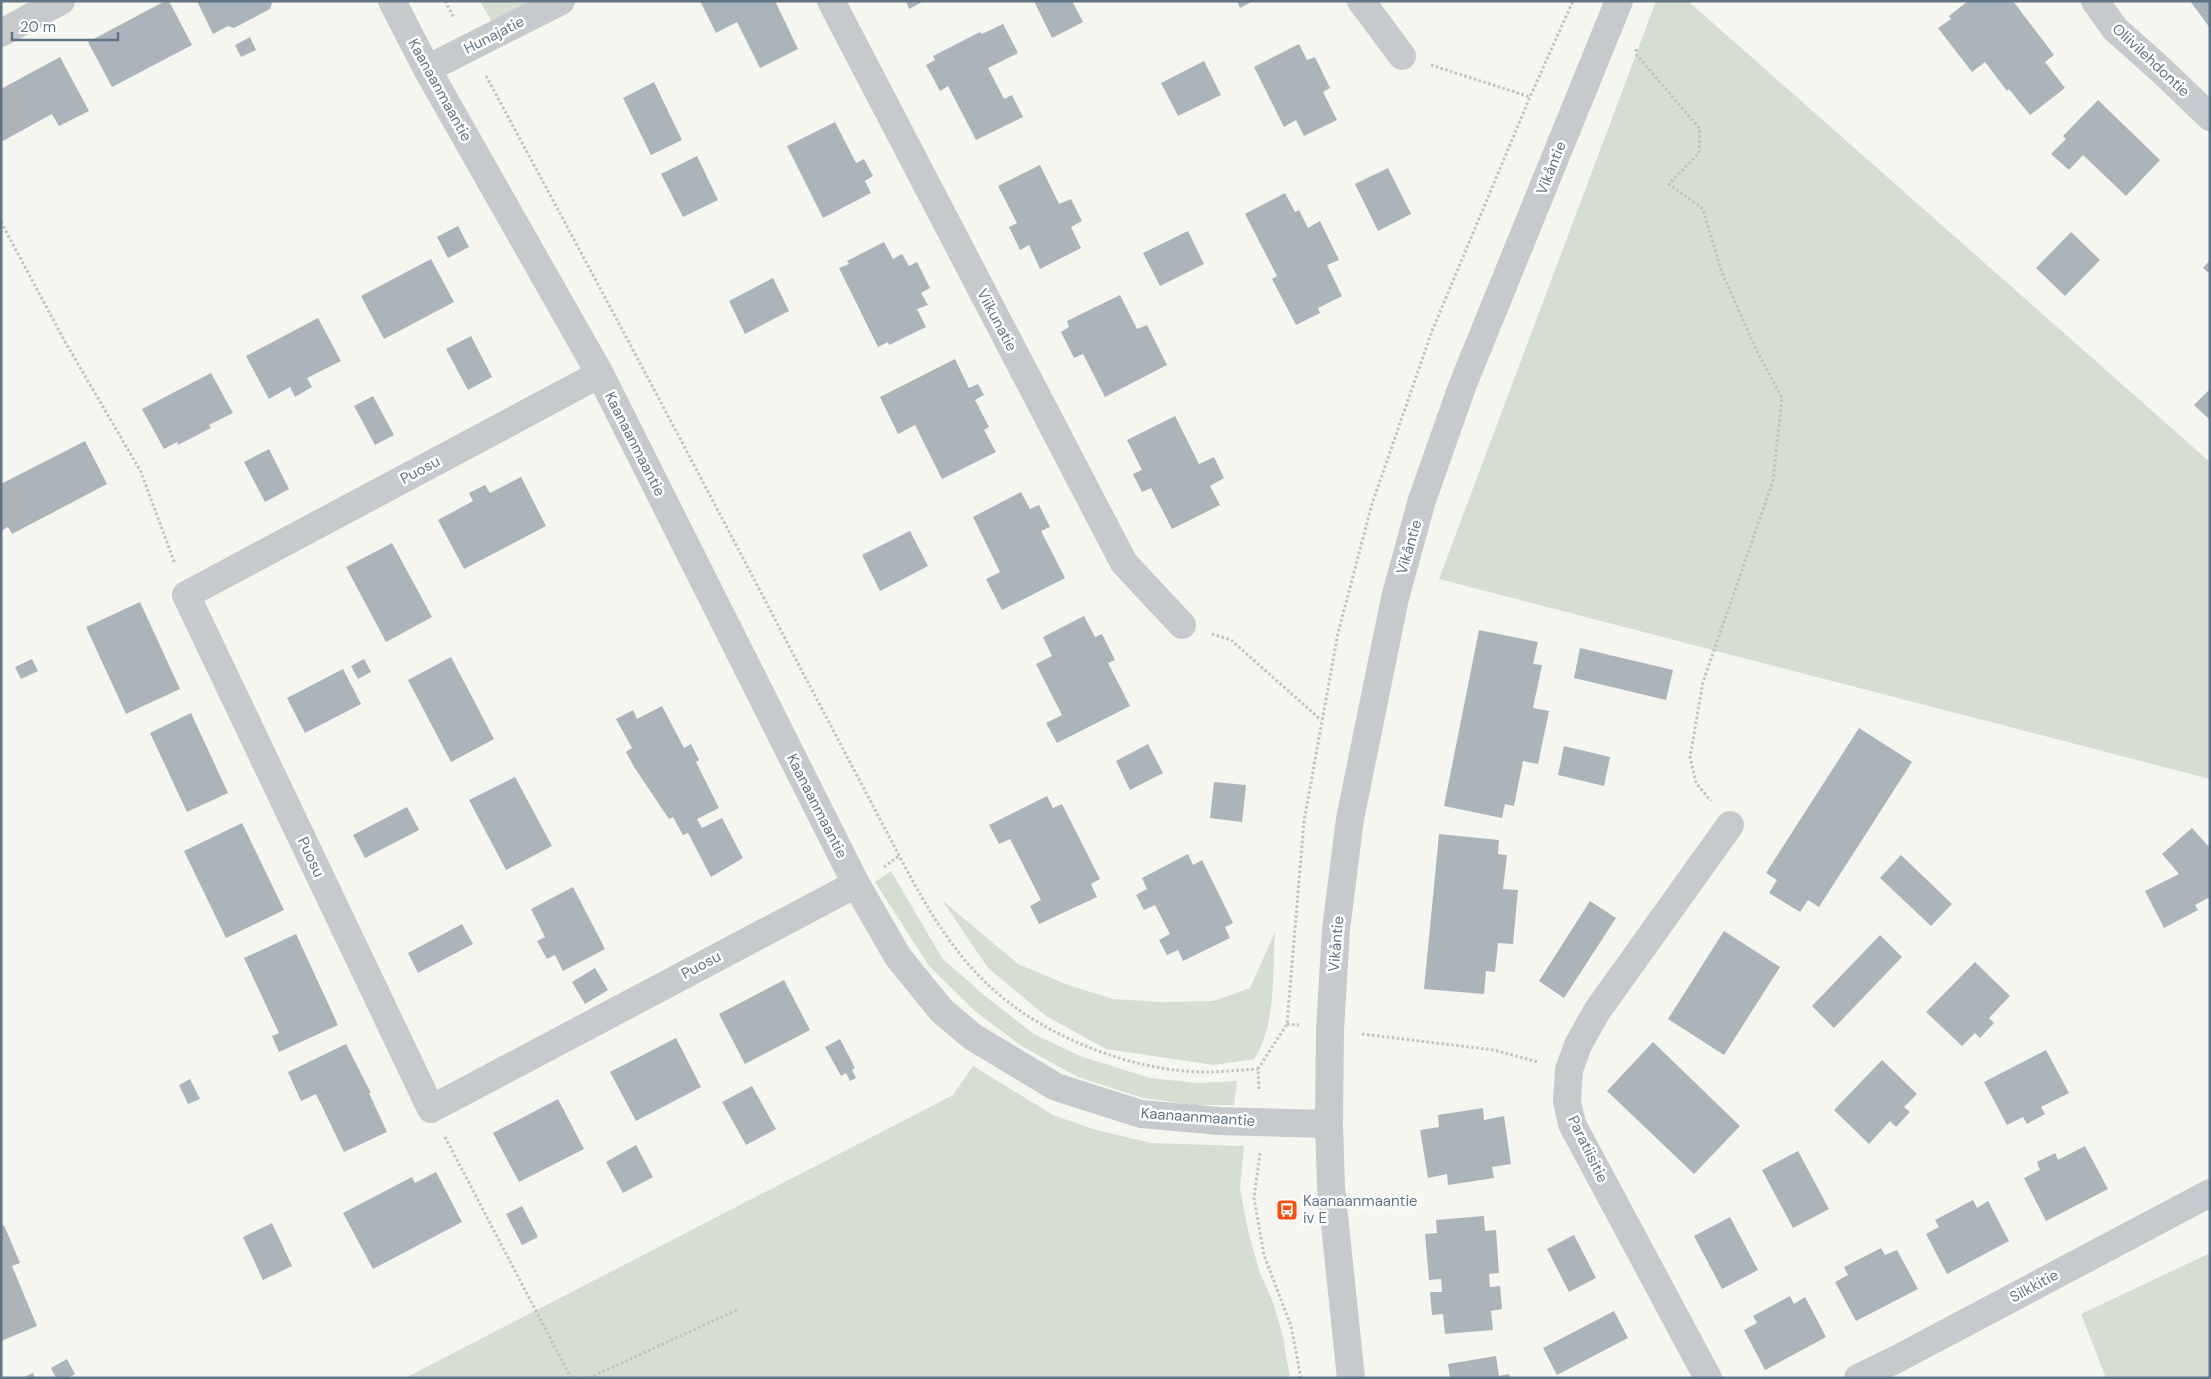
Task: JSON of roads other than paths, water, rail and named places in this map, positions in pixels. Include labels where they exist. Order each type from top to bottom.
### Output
[{"type":"street","points":[[1,33],[61,1]]},
{"type":"street","name":"Kaanaanmaantie","points":[[392,1],[427,69],[600,374],[856,884],[898,957],[942,1011],[973,1037],[1056,1088],[1141,1114],[1219,1121],[1328,1124]]},
{"type":"street","name":"Hunajatie","points":[[427,69],[561,1]]},
{"type":"street","name":"Viikunatie","points":[[831,1],[1124,562],[1182,625]]},
{"type":"street","points":[[1361,1],[1402,56]]},
{"type":"street","name":"Vikåntie","points":[[1328,1124],[1330,1030],[1336,929],[1350,818],[1394,598],[1422,500],[1463,384],[1619,1]]},
{"type":"street","name":"Oliivilehdontie","points":[[2095,1],[2115,29],[2210,117]]},
{"type":"street","name":"Puosu","points":[[600,374],[186,595],[431,1109],[856,884]]},
{"type":"street","name":"Paratiisitie","points":[[1708,1378],[1572,1124],[1567,1102],[1569,1070],[1578,1045],[1597,1011],[1730,825]]},
{"type":"street","points":[[1328,1124],[1331,1187],[1351,1378]]},
{"type":"street","name":"Silkkitie","points":[[1858,1378],[2210,1193]]},
{"type":"place","name":"Kaanaanmaantie iv E","points":[[1287,1210]]}]
